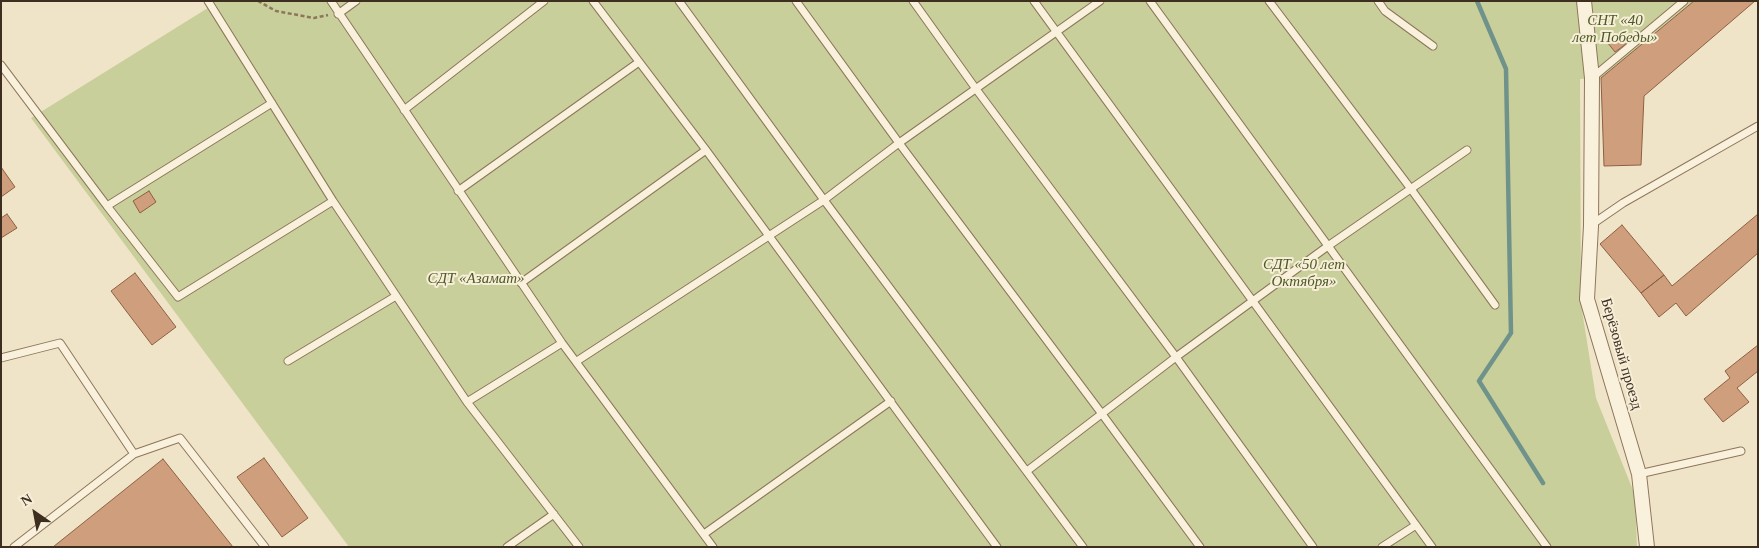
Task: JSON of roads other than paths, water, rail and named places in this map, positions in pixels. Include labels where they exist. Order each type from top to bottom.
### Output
[{"type":"street","name":"Берёзовый проезд","points":[[1584,1],[1592,78],[1591,226],[1587,299],[1639,474],[1647,547]]},
{"type":"lane","points":[[208,1],[333,201],[467,402],[579,547]]},
{"type":"lane","points":[[331,1],[562,343],[713,547]]},
{"type":"lane","points":[[338,14],[356,1]]},
{"type":"lane","points":[[404,110],[544,1]]},
{"type":"lane","points":[[593,1],[706,150],[997,547]]},
{"type":"lane","points":[[679,1],[824,200],[1083,547]]},
{"type":"lane","points":[[796,1],[899,143],[1200,547]]},
{"type":"lane","points":[[913,1],[976,89],[1176,357],[1313,547]]},
{"type":"lane","points":[[1034,1],[1252,303],[1432,547]]},
{"type":"lane","points":[[577,361],[824,200],[899,143],[1100,1]]},
{"type":"lane","points":[[1150,1],[1547,547]]},
{"type":"lane","points":[[1269,1],[1411,189],[1495,305]]},
{"type":"lane","points":[[1378,1],[1385,11],[1433,46]]},
{"type":"lane","points":[[1592,78],[1684,1]]},
{"type":"lane","points":[[458,191],[639,62]]},
{"type":"lane","points":[[1,65],[178,297],[333,201]]},
{"type":"lane","points":[[107,206],[272,103]]},
{"type":"lane","points":[[1591,226],[1623,203],[1758,126]]},
{"type":"lane","points":[[521,283],[706,150]]},
{"type":"lane","points":[[1028,471],[1176,357],[1328,246],[1467,150]]},
{"type":"lane","points":[[288,360],[396,296]]},
{"type":"lane","points":[[1,358],[60,343],[134,454]]},
{"type":"lane","points":[[467,402],[562,343]]},
{"type":"lane","points":[[704,534],[891,401]]},
{"type":"lane","points":[[14,547],[134,454],[180,438],[265,547]]},
{"type":"lane","points":[[1639,474],[1741,451]]},
{"type":"lane","points":[[507,547],[554,514]]},
{"type":"lane","points":[[1382,547],[1416,525]]},
{"type":"waterway","points":[[1477,1],[1506,69],[1511,333],[1479,381],[1543,483]]},
{"type":"park label","name":"СНТ «40 лет Победы»","points":[[1615,30]]},
{"type":"park label","name":"СДТ «50 лет Октября»","points":[[1304,274]]},
{"type":"park label","name":"СДТ «Азамат»","points":[[476,279]]}]
